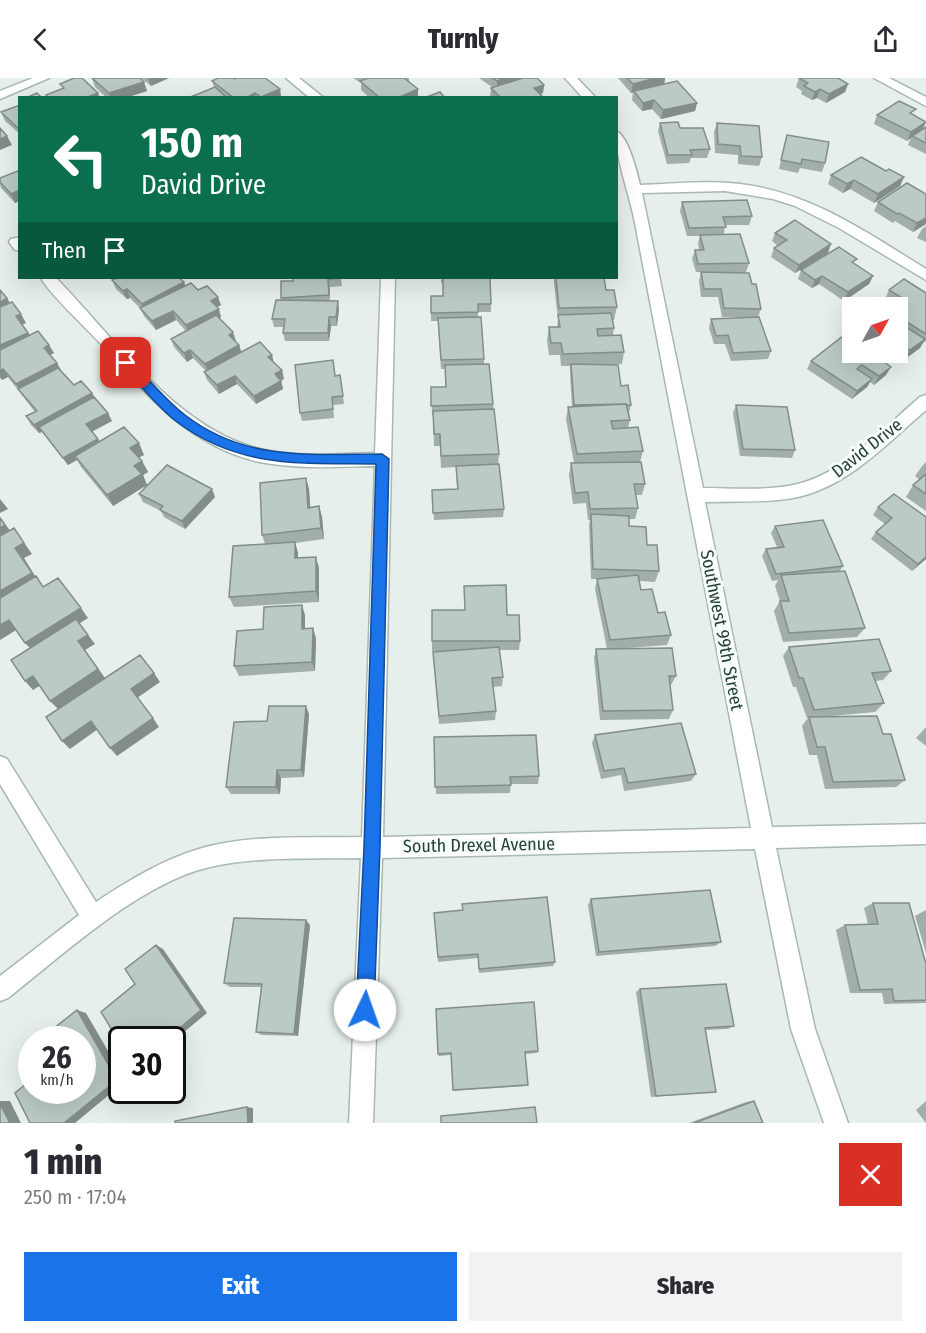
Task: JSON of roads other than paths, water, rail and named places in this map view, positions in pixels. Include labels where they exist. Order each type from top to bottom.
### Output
[{"type":"street","points":[[0,95],[43,78]]},
{"type":"street","points":[[292,78],[315,96]]},
{"type":"street","points":[[571,78],[588,96]]},
{"type":"street","points":[[880,78],[926,102]]},
{"type":"street","name":"Southwest 99th Street","points":[[618,140],[627,160],[635,189],[762,839],[803,1029],[836,1123]]},
{"type":"street","points":[[635,189],[752,189],[774,194],[819,212],[926,275]]},
{"type":"street","points":[[49,279],[158,397],[181,418],[204,434],[262,456],[328,460],[382,459]]},
{"type":"street","points":[[361,1123],[372,847],[388,279]]},
{"type":"street","name":"David Drive","points":[[695,495],[783,492],[815,485],[853,462],[926,401]]},
{"type":"street","points":[[0,766],[94,919]]},
{"type":"street","name":"South Drexel Avenue","points":[[0,990],[94,919],[152,880],[176,868],[206,858],[266,850],[926,834]]}]
